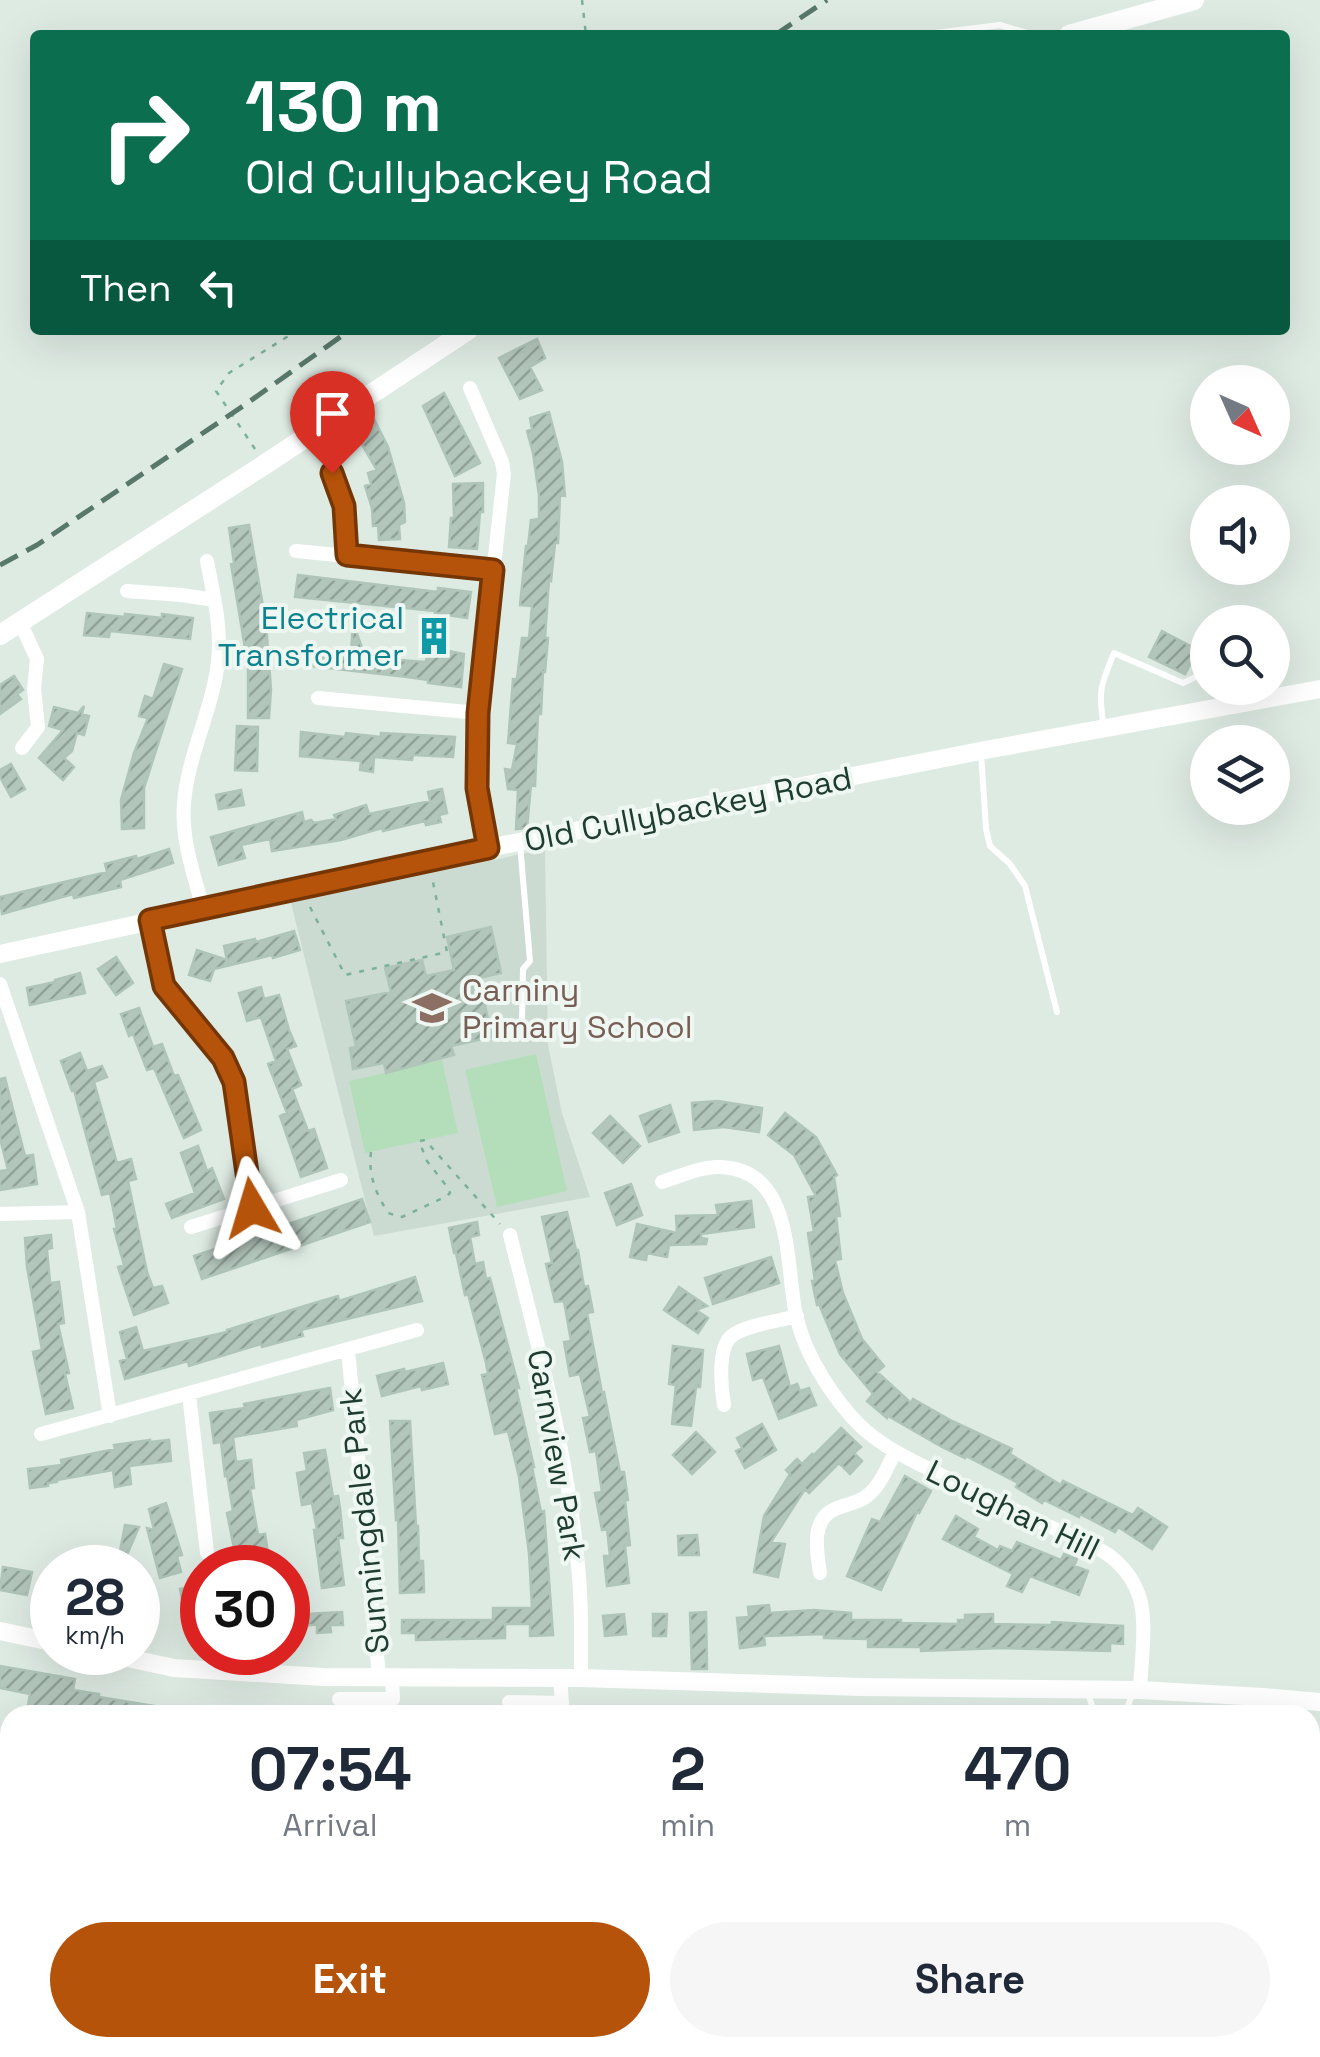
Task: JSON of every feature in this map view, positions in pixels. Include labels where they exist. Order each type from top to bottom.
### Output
[{"type":"main road","points":[[1086,30],[1194,0]]},
{"type":"main road","points":[[0,635],[460,335]]},
{"type":"street","points":[[470,388],[504,468],[478,713],[477,788],[488,848]]},
{"type":"street","points":[[332,473],[344,506],[347,555]]},
{"type":"street","points":[[296,551],[493,570]]},
{"type":"street","points":[[203,909],[185,842],[184,805],[186,783],[218,659],[207,561]]},
{"type":"street","points":[[128,591],[214,600]]},
{"type":"street","points":[[20,622],[38,659],[34,690],[38,727],[22,748]]},
{"type":"street","name":"Old Cullybackey Road","points":[[0,954],[488,848],[1320,689]]},
{"type":"street","points":[[318,698],[478,713]]},
{"type":"street","points":[[150,920],[164,986],[223,1058],[234,1082],[252,1208]]},
{"type":"street","points":[[0,984],[78,1212],[110,1416]]},
{"type":"street","name":"Loughan Hill","points":[[662,1182],[718,1167],[742,1172],[765,1188],[782,1217],[796,1316],[811,1356],[839,1402],[865,1430],[896,1452],[956,1483],[1099,1549],[1120,1566],[1133,1583],[1142,1606],[1137,1690]]},
{"type":"street","points":[[191,1228],[340,1180]]},
{"type":"street","points":[[0,1214],[78,1212]]},
{"type":"street","name":"Carnview Park","points":[[510,1235],[546,1374],[572,1512],[581,1603],[581,1678]]},
{"type":"street","points":[[724,1405],[724,1350],[729,1339],[739,1332],[796,1316]]},
{"type":"street","points":[[348,1350],[418,1330]]},
{"type":"street","name":"Sunningdale Park","points":[[41,1434],[348,1350],[386,1677]]},
{"type":"street","points":[[189,1394],[206,1545]]},
{"type":"street","name":"Loughan Hill","points":[[820,1573],[817,1539],[822,1519],[832,1510],[870,1493],[896,1452]]},
{"type":"street","points":[[0,1631],[30,1637]]},
{"type":"street","points":[[160,1665],[323,1677],[581,1678],[1137,1690],[1320,1702]]},
{"type":"street","points":[[338,1699],[393,1699],[386,1677]]},
{"type":"street","points":[[509,1702],[562,1702],[560,1678]]},
{"type":"lane","points":[[956,30],[1000,24],[1019,30]]},
{"type":"lane","points":[[1104,729],[1100,686],[1114,653],[1183,683],[1190,680]]},
{"type":"lane","points":[[980,751],[990,846],[1010,864],[1025,886],[1057,1012]]},
{"type":"lane","points":[[520,842],[530,961],[522,969],[522,1023]]},
{"type":"lane","points":[[1087,1690],[1092,1705]]},
{"type":"lane","points":[[1130,1705],[1137,1690]]},
{"type":"path","points":[[582,0],[585,30]]},
{"type":"path","points":[[254,448],[216,391],[229,373],[290,335]]},
{"type":"path","points":[[325,425],[340,461],[332,473]]},
{"type":"path","points":[[304,886],[314,916],[345,974],[447,952],[429,861]]},
{"type":"path","points":[[371,1152],[374,1188],[388,1214],[402,1216],[450,1193],[423,1153],[419,1141],[425,1140],[510,1235]]},
{"type":"shaded area","name":"Carniny Primary School","points":[[545,849],[548,1045],[562,1113],[590,1197],[374,1236],[291,903]]},
{"type":"green space","points":[[536,1054],[567,1191],[497,1207],[465,1070]]},
{"type":"green space","points":[[442,1060],[458,1133],[365,1153],[349,1081]]},
{"type":"building","points":[[537,339],[545,358],[530,367],[542,390],[520,399],[499,358]]},
{"type":"building","points":[[444,393],[480,463],[455,476],[423,406]]},
{"type":"building","points":[[549,412],[562,462],[565,496],[560,495],[558,543],[549,580],[535,786],[531,785],[527,828],[516,829],[518,790],[508,789],[505,769],[512,770],[517,744],[508,743],[513,679],[517,679],[522,638],[529,638],[532,606],[520,605],[526,546],[531,520],[539,519],[539,495],[527,431],[532,429],[530,418]]},
{"type":"building","points":[[374,419],[388,447],[404,503],[405,522],[399,525],[400,539],[379,540],[378,525],[373,526],[365,486],[371,484],[368,473],[377,470],[354,431]]},
{"type":"building","points":[[483,483],[477,549],[449,547],[454,518],[453,484]]},
{"type":"building","points":[[249,525],[266,624],[269,718],[248,718],[248,666],[231,564],[234,563],[229,528]]},
{"type":"building","points":[[298,575],[438,592],[438,588],[471,592],[467,618],[435,611],[295,597]]},
{"type":"building","points":[[87,613],[193,618],[190,639],[110,631],[109,637],[84,635]]},
{"type":"building","points":[[353,623],[364,653],[426,662],[428,647],[464,654],[461,687],[309,666],[311,648],[351,653]]},
{"type":"building","points":[[1162,631],[1190,646],[1190,665],[1185,674],[1149,657]]},
{"type":"building","points":[[164,664],[182,669],[144,788],[144,828],[122,829],[121,800],[148,718],[139,716],[145,696],[153,699]]},
{"type":"building","points":[[14,676],[23,690],[17,694],[21,699],[0,714],[0,685]]},
{"type":"building","points":[[84,706],[82,714],[89,716],[84,735],[77,733],[72,751],[64,758],[74,767],[63,780],[39,758],[63,730],[49,726],[54,707],[78,713]]},
{"type":"building","points":[[237,726],[258,727],[257,771],[235,770]]},
{"type":"building","points":[[301,732],[345,737],[346,733],[381,737],[381,733],[455,737],[453,757],[374,757],[373,772],[360,770],[361,761],[300,756]]},
{"type":"building","points":[[11,764],[25,789],[11,797],[0,770]]},
{"type":"building","points":[[442,789],[447,813],[439,815],[441,822],[426,825],[425,821],[383,831],[382,828],[341,840],[272,851],[270,839],[241,845],[245,858],[219,865],[211,837],[302,812],[304,822],[314,823],[336,819],[334,815],[366,805],[369,814],[430,801],[428,792]]},
{"type":"building","points":[[241,790],[244,805],[219,809],[216,795]]},
{"type":"building","points":[[169,849],[173,863],[120,880],[121,887],[74,898],[73,894],[2,914],[0,897],[107,872],[105,864]]},
{"type":"building","name":"Carniny Primary School","points":[[491,927],[501,973],[479,978],[492,1037],[451,1046],[454,1055],[386,1073],[384,1063],[353,1069],[350,1048],[356,1047],[346,1001],[391,992],[385,968],[422,960],[426,976],[454,970],[447,937]]},
{"type":"building","points":[[294,931],[300,950],[214,969],[210,981],[189,975],[197,950],[227,960],[224,946]]},
{"type":"building","points":[[116,957],[133,983],[116,995],[98,969]]},
{"type":"building","points":[[80,973],[85,993],[30,1005],[27,988]]},
{"type":"building","points":[[261,987],[264,999],[279,995],[296,1046],[287,1049],[301,1085],[292,1089],[308,1131],[314,1129],[327,1168],[301,1177],[280,1116],[287,1113],[268,1064],[276,1061],[261,1017],[247,1021],[239,993]]},
{"type":"building","points":[[139,1008],[153,1047],[162,1044],[201,1130],[184,1138],[154,1068],[147,1070],[121,1014]]},
{"type":"building","points":[[80,1053],[87,1071],[102,1066],[107,1077],[94,1082],[117,1163],[131,1159],[136,1179],[128,1181],[147,1272],[153,1288],[162,1286],[168,1303],[134,1315],[118,1267],[124,1265],[110,1193],[102,1195],[74,1090],[61,1061]]},
{"type":"building","points":[[5,1078],[25,1156],[33,1155],[37,1184],[0,1190],[0,1171],[8,1170],[0,1138],[0,1079]]},
{"type":"building","points":[[718,1101],[762,1108],[759,1132],[724,1127],[694,1130],[692,1103]]},
{"type":"building","points":[[670,1105],[679,1132],[649,1142],[640,1116]]},
{"type":"building","points":[[785,1113],[816,1137],[837,1175],[834,1177],[841,1259],[835,1260],[843,1293],[862,1339],[884,1366],[877,1372],[911,1403],[913,1399],[1012,1449],[1010,1454],[1061,1485],[1063,1481],[1133,1515],[1138,1508],[1167,1527],[1152,1549],[1118,1527],[1115,1532],[1080,1514],[1079,1517],[1044,1500],[1042,1503],[1016,1487],[1018,1483],[887,1418],[867,1401],[873,1394],[840,1354],[817,1305],[808,1233],[814,1232],[808,1197],[816,1196],[794,1155],[768,1135]]},
{"type":"building","points":[[610,1116],[640,1146],[623,1163],[593,1133]]},
{"type":"building","points":[[198,1146],[224,1199],[172,1218],[166,1204],[195,1193],[181,1153]]},
{"type":"building","points":[[631,1184],[642,1215],[617,1225],[605,1193]]},
{"type":"building","points":[[362,1199],[370,1222],[202,1279],[194,1256]]},
{"type":"building","points":[[751,1201],[754,1227],[701,1234],[701,1238],[707,1239],[706,1244],[669,1245],[667,1257],[647,1253],[646,1260],[630,1257],[637,1224],[677,1233],[676,1216],[718,1215],[716,1205]]},
{"type":"building","points":[[567,1212],[584,1287],[588,1286],[593,1312],[587,1313],[602,1393],[620,1472],[624,1472],[629,1583],[607,1586],[607,1529],[602,1530],[595,1493],[602,1492],[596,1451],[590,1452],[583,1418],[590,1417],[580,1374],[570,1376],[564,1342],[571,1341],[564,1301],[555,1302],[546,1264],[552,1263],[542,1217]]},
{"type":"building","points":[[477,1222],[479,1235],[470,1237],[475,1264],[483,1262],[486,1279],[490,1278],[519,1388],[541,1512],[544,1511],[553,1635],[530,1636],[530,1624],[505,1624],[505,1638],[416,1640],[416,1633],[402,1633],[402,1620],[493,1620],[493,1608],[532,1608],[519,1477],[508,1431],[495,1434],[482,1375],[488,1374],[486,1363],[449,1228]]},
{"type":"building","points":[[51,1235],[52,1248],[47,1249],[50,1283],[59,1282],[64,1323],[58,1324],[73,1408],[46,1414],[33,1352],[42,1350],[25,1238]]},
{"type":"building","points":[[771,1257],[779,1283],[713,1304],[705,1278]]},
{"type":"building","points":[[415,1277],[422,1301],[301,1330],[303,1336],[262,1347],[261,1344],[189,1366],[188,1361],[125,1379],[120,1361],[127,1359],[120,1332],[136,1327],[143,1351],[227,1332],[338,1296],[339,1301]]},
{"type":"building","points":[[679,1287],[707,1306],[696,1310],[708,1318],[698,1333],[664,1310]]},
{"type":"building","points":[[673,1346],[703,1350],[691,1426],[672,1424],[676,1385],[669,1384]]},
{"type":"building","points":[[779,1346],[790,1387],[797,1384],[800,1391],[809,1388],[816,1405],[779,1419],[763,1377],[753,1380],[747,1354]]},
{"type":"building","points":[[443,1363],[448,1384],[382,1396],[377,1376]]},
{"type":"building","points":[[330,1388],[333,1410],[296,1420],[297,1426],[233,1437],[236,1462],[251,1460],[254,1488],[250,1489],[258,1535],[265,1534],[267,1545],[233,1545],[227,1513],[233,1511],[221,1442],[214,1443],[210,1413],[245,1408],[244,1404]]},
{"type":"building","points":[[390,1421],[410,1421],[424,1592],[400,1593]]},
{"type":"building","points":[[762,1424],[776,1450],[745,1468],[736,1451],[742,1448],[737,1438]]},
{"type":"building","points":[[841,1428],[861,1447],[854,1453],[862,1461],[850,1474],[839,1463],[809,1493],[805,1489],[771,1542],[785,1544],[778,1577],[754,1572],[764,1516],[790,1474],[786,1470],[797,1459],[802,1464],[813,1456]]},
{"type":"building","points":[[696,1432],[715,1452],[692,1474],[673,1455]]},
{"type":"building","points":[[169,1440],[171,1461],[129,1466],[131,1484],[115,1487],[113,1470],[30,1488],[28,1469],[62,1465],[61,1460],[115,1449],[114,1445]]},
{"type":"building","points":[[325,1450],[333,1497],[338,1496],[340,1508],[343,1538],[338,1538],[344,1585],[322,1588],[312,1503],[302,1505],[297,1473],[307,1471],[304,1453]]},
{"type":"building","points":[[905,1476],[931,1491],[917,1512],[881,1590],[847,1576],[872,1519],[880,1522]]},
{"type":"building","points":[[166,1503],[180,1548],[180,1572],[160,1578],[160,1545],[151,1545],[147,1528],[154,1530],[149,1509]]},
{"type":"building","points":[[956,1516],[978,1529],[974,1537],[998,1550],[1000,1546],[1012,1551],[1017,1542],[1061,1560],[1064,1554],[1077,1559],[1074,1566],[1088,1571],[1079,1595],[1030,1576],[1022,1592],[1007,1586],[1013,1574],[943,1539]]},
{"type":"building","points":[[125,1525],[139,1527],[131,1545],[121,1545]]},
{"type":"building","points":[[697,1535],[699,1555],[679,1555],[678,1536]]},
{"type":"building","points":[[3,1567],[30,1572],[27,1595],[0,1590]]},
{"type":"building","points":[[769,1605],[770,1613],[814,1610],[851,1613],[851,1620],[901,1623],[958,1624],[958,1620],[965,1620],[965,1615],[993,1614],[993,1624],[1123,1626],[1123,1644],[1110,1643],[1110,1651],[921,1651],[921,1647],[868,1647],[868,1639],[824,1638],[824,1634],[764,1636],[765,1645],[740,1648],[737,1618],[749,1617],[748,1607]]},
{"type":"building","points":[[342,1612],[343,1625],[330,1625],[331,1632],[317,1633],[317,1624],[310,1625],[310,1614]]},
{"type":"building","points":[[706,1612],[707,1669],[692,1669],[690,1613]]},
{"type":"building","points":[[624,1614],[626,1634],[605,1636],[603,1616]]},
{"type":"building","points":[[653,1614],[667,1614],[666,1636],[653,1636]]},
{"type":"building","points":[[0,1666],[30,1671],[30,1675],[75,1679],[73,1690],[148,1705],[28,1705],[30,1694],[0,1688]]},
{"type":"railway","points":[[782,30],[827,0]]},
{"type":"railway","points":[[0,565],[37,545],[343,335]]},
{"type":"place","name":"Electrical Transformer","points":[[434,636]]},
{"type":"place","name":"Carniny Primary School","points":[[432,1008]]},
{"type":"route","points":[[252,1208],[234,1082],[227,1063],[164,986],[150,920],[488,848],[477,788],[478,713],[493,570],[347,555],[344,506],[332,473]]}]
